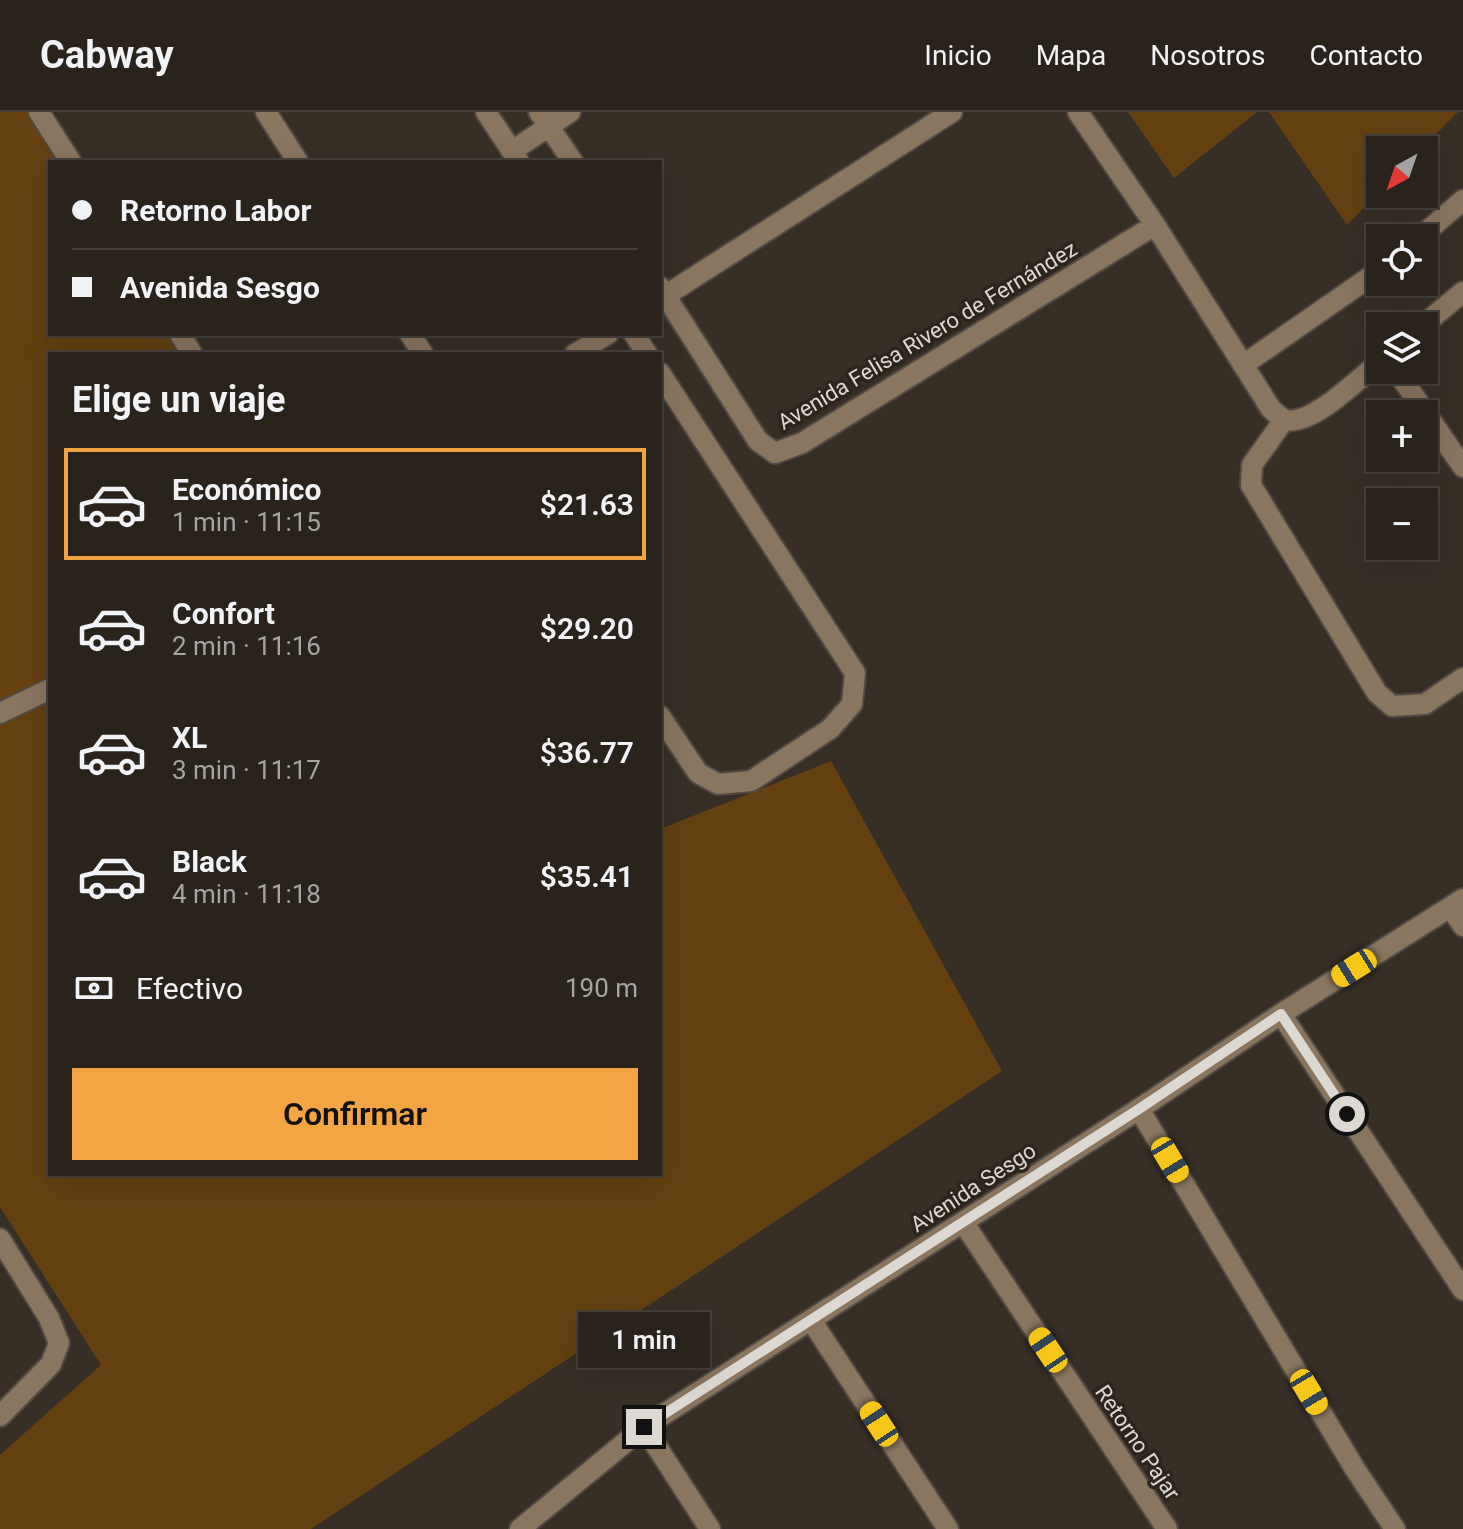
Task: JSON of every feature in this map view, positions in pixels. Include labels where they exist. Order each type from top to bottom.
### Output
[{"type":"street","points":[[39,112],[70,160]]},
{"type":"street","points":[[266,112],[297,160]]},
{"type":"street","points":[[486,112],[516,157],[544,119],[570,112]]},
{"type":"street","points":[[662,293],[952,112]]},
{"type":"street","points":[[1078,112],[1155,225],[1271,409],[1284,420],[1300,420],[1328,404],[1366,373]]},
{"type":"street","points":[[544,119],[572,160]]},
{"type":"street","points":[[1435,224],[1463,200]]},
{"type":"street","name":"Avenida Felisa Rivero de Fernández","points":[[662,293],[758,441],[775,453],[802,443],[1155,225]]},
{"type":"street","points":[[1243,365],[1366,280]]},
{"type":"street","points":[[1438,313],[1463,292]]},
{"type":"street","points":[[578,352],[605,336]]},
{"type":"street","points":[[662,376],[855,673],[852,704],[830,729],[751,781],[718,784],[698,773],[662,719]]},
{"type":"street","points":[[1406,384],[1463,467]]},
{"type":"street","points":[[1284,420],[1252,465],[1251,485],[1377,693],[1392,706],[1425,704],[1463,678]]},
{"type":"street","points":[[0,713],[48,690]]},
{"type":"street","points":[[1457,903],[1463,926]]},
{"type":"street","name":"Avenida Sesgo","points":[[520,1529],[644,1427],[1457,903]]},
{"type":"street","points":[[1281,1014],[1463,1290]]},
{"type":"street","points":[[1139,1109],[1355,1469],[1395,1529]]},
{"type":"street","name":"Retorno Pajar","points":[[963,1222],[1167,1529]]},
{"type":"street","points":[[0,1239],[49,1318],[59,1343],[51,1364],[0,1416]]},
{"type":"street","points":[[811,1320],[948,1529]]},
{"type":"street","points":[[644,1427],[710,1529]]},
{"type":"shaded area","points":[[0,112],[29,112],[59,160],[48,160],[48,336],[169,336],[179,352],[48,352],[48,1176],[662,1176],[662,828],[831,761],[1002,1071],[311,1529],[0,1529],[0,1455],[101,1365],[0,1207]]},
{"type":"shaded area","points":[[1128,112],[1257,112],[1174,178]]},
{"type":"shaded area","points":[[1269,112],[1458,112],[1434,136],[1366,136],[1366,205],[1347,225]]},
{"type":"route","points":[[644,1427],[1139,1109],[1281,1014],[1347,1114]]}]
